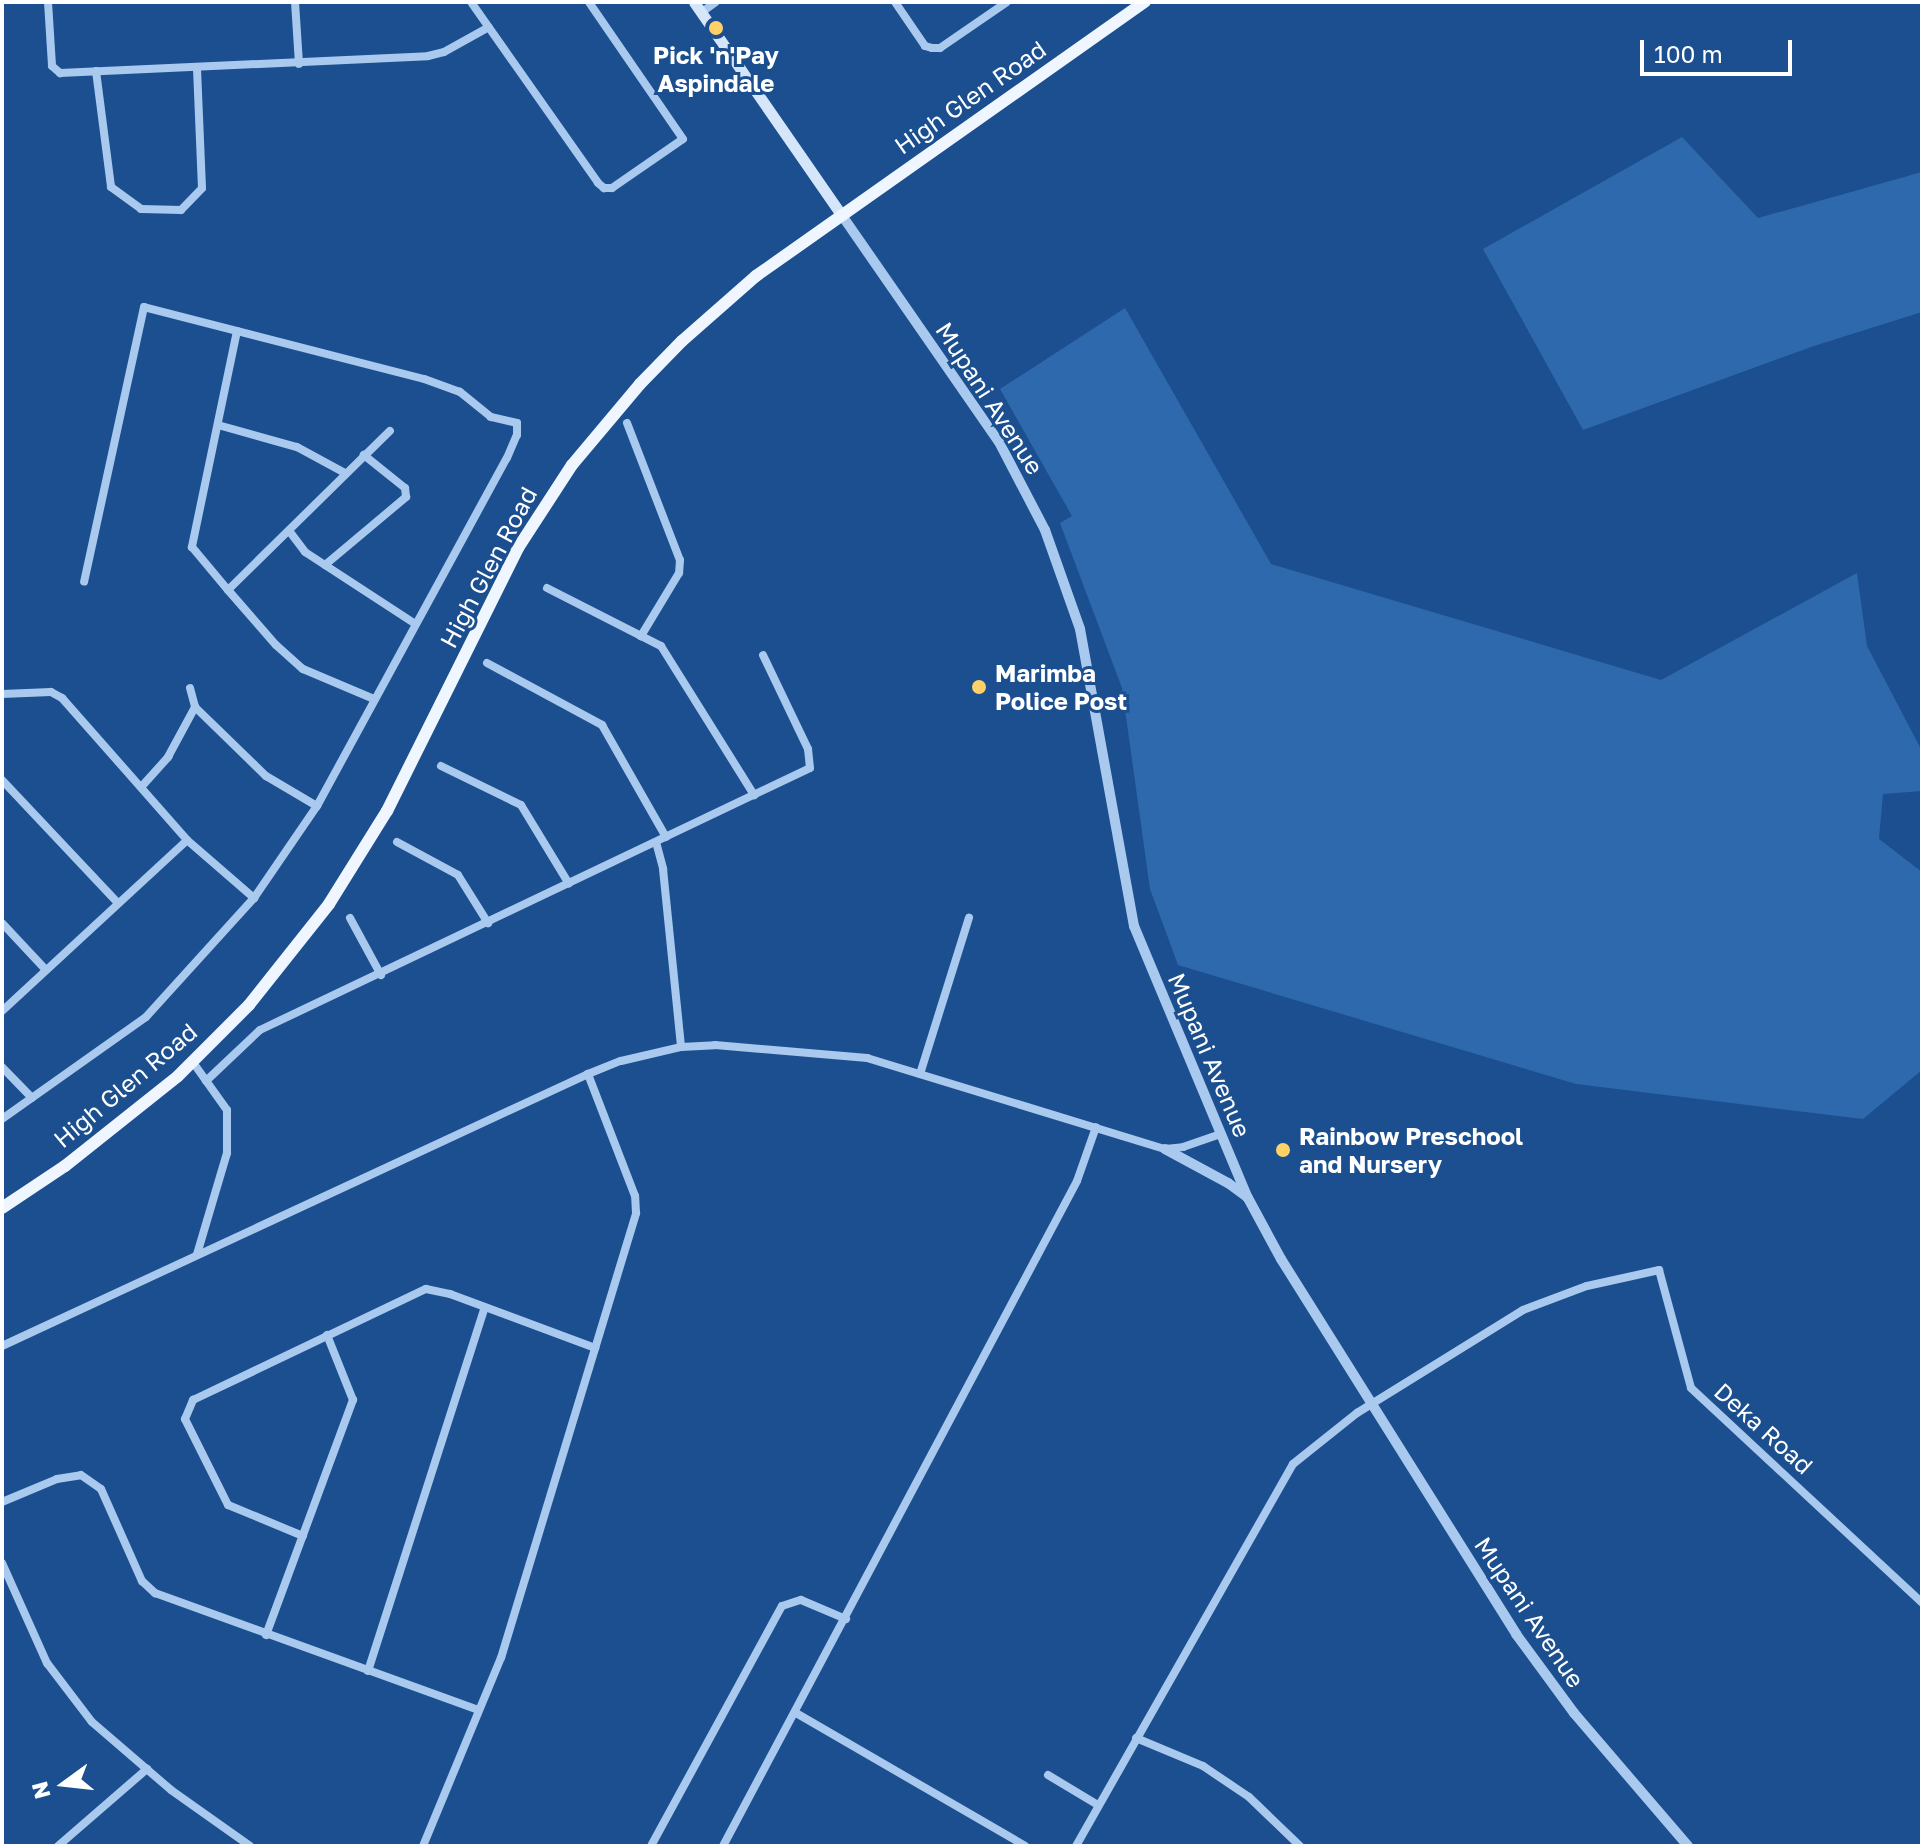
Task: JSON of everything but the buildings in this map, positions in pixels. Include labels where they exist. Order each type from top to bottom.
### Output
[{"type":"main road","name":"High Glen Road","points":[[2,1208],[116,1127],[192,1061],[249,1005],[329,904],[387,811],[518,548],[601,426],[682,341],[756,276],[1145,2]]},
{"type":"main road","points":[[698,7],[841,214]]},
{"type":"street","points":[[48,2],[53,69],[60,73],[197,69],[434,55],[489,27]]},
{"type":"street","points":[[295,2],[299,64]]},
{"type":"street","points":[[471,2],[598,183],[612,188],[683,139],[589,2]]},
{"type":"street","points":[[698,7],[716,2]]},
{"type":"street","points":[[895,2],[925,46],[932,48],[940,48],[1003,3]]},
{"type":"street","points":[[96,71],[111,187],[141,209],[181,210],[202,188],[197,69]]},
{"type":"street","name":"Mupani Avenue","points":[[841,214],[999,442],[1045,530],[1080,629],[1134,926],[1248,1198],[1281,1259],[1516,1634],[1574,1713],[1688,1846]]},
{"type":"street","points":[[2,1119],[146,1017],[254,898],[317,806],[414,623],[507,458],[517,435],[517,423],[491,417],[460,392],[424,379],[148,306],[142,309],[84,582]]},
{"type":"street","points":[[237,331],[192,547],[276,645],[303,669],[374,699]]},
{"type":"street","points":[[627,423],[680,560],[679,573],[641,636]]},
{"type":"street","points":[[218,425],[297,447],[345,473]]},
{"type":"street","points":[[228,590],[390,431]]},
{"type":"street","points":[[325,565],[408,493],[364,455]]},
{"type":"street","points":[[290,532],[298,546],[414,623]]},
{"type":"street","points":[[547,588],[661,646],[754,795]]},
{"type":"street","points":[[206,1081],[260,1030],[810,768],[811,760],[763,655]]},
{"type":"street","points":[[487,663],[602,725],[666,837]]},
{"type":"street","points":[[190,688],[195,707],[266,776],[317,806]]},
{"type":"street","points":[[2,694],[57,694],[143,785],[187,840],[254,898]]},
{"type":"street","points":[[143,785],[168,757],[195,707]]},
{"type":"street","points":[[441,766],[521,805],[569,884]]},
{"type":"street","points":[[2,780],[118,903]]},
{"type":"street","points":[[2,1011],[187,840]]},
{"type":"street","points":[[397,842],[458,875],[488,923]]},
{"type":"street","points":[[656,842],[663,869],[681,1047]]},
{"type":"street","points":[[350,918],[381,975]]},
{"type":"street","points":[[920,1074],[969,918]]},
{"type":"street","points":[[2,923],[46,970]]},
{"type":"street","points":[[2,1346],[588,1074],[621,1061],[681,1047],[715,1045],[867,1058],[1165,1149],[1228,1183],[1248,1198]]},
{"type":"street","points":[[192,1061],[227,1110],[227,1153],[197,1254]]},
{"type":"street","points":[[2,1067],[32,1098]]},
{"type":"street","points":[[423,1846],[501,1658],[636,1204],[588,1074]]},
{"type":"street","points":[[723,1846],[1077,1181],[1096,1127]]},
{"type":"street","points":[[1165,1149],[1183,1147],[1220,1134]]},
{"type":"street","name":"Deka Road","points":[[1372,1404],[1523,1310],[1587,1286],[1659,1270],[1691,1388],[1922,1603]]},
{"type":"street","points":[[303,1536],[228,1505],[185,1419],[186,1411],[198,1396],[426,1289],[485,1307],[595,1348]]},
{"type":"street","points":[[368,1671],[485,1307]]},
{"type":"street","points":[[266,1635],[353,1400],[327,1335]]},
{"type":"street","points":[[1076,1846],[1293,1464],[1372,1404]]},
{"type":"street","points":[[2,1502],[57,1479],[81,1475],[101,1489],[142,1581],[155,1593],[479,1710]]},
{"type":"street","points":[[2,1563],[47,1663],[92,1722],[147,1769],[250,1846]]},
{"type":"street","points":[[651,1846],[782,1606],[801,1600],[846,1619]]},
{"type":"street","points":[[796,1713],[1025,1846]]},
{"type":"street","points":[[1136,1738],[1214,1774],[1249,1797],[1300,1846]]},
{"type":"street","points":[[58,1846],[147,1769]]},
{"type":"street","points":[[1048,1775],[1098,1805]]},
{"type":"shaded area","points":[[1682,137],[1758,218],[1922,172],[1922,312],[1814,346],[1583,430],[1483,249]]},
{"type":"shaded area","points":[[1125,308],[1271,564],[1661,680],[1857,573],[1867,646],[1922,751],[1922,791],[1883,794],[1879,839],[1922,872],[1922,1070],[1863,1119],[1576,1084],[1178,965],[1150,889],[1122,688],[1060,523],[1072,516],[1000,389]]},
{"type":"place","name":"Pick 'n'Pay Aspindale","points":[[716,28]]},
{"type":"place","name":"Marimba Police Post","points":[[979,687]]},
{"type":"place","name":"Rainbow Preschool and Nursery","points":[[1283,1150]]}]
